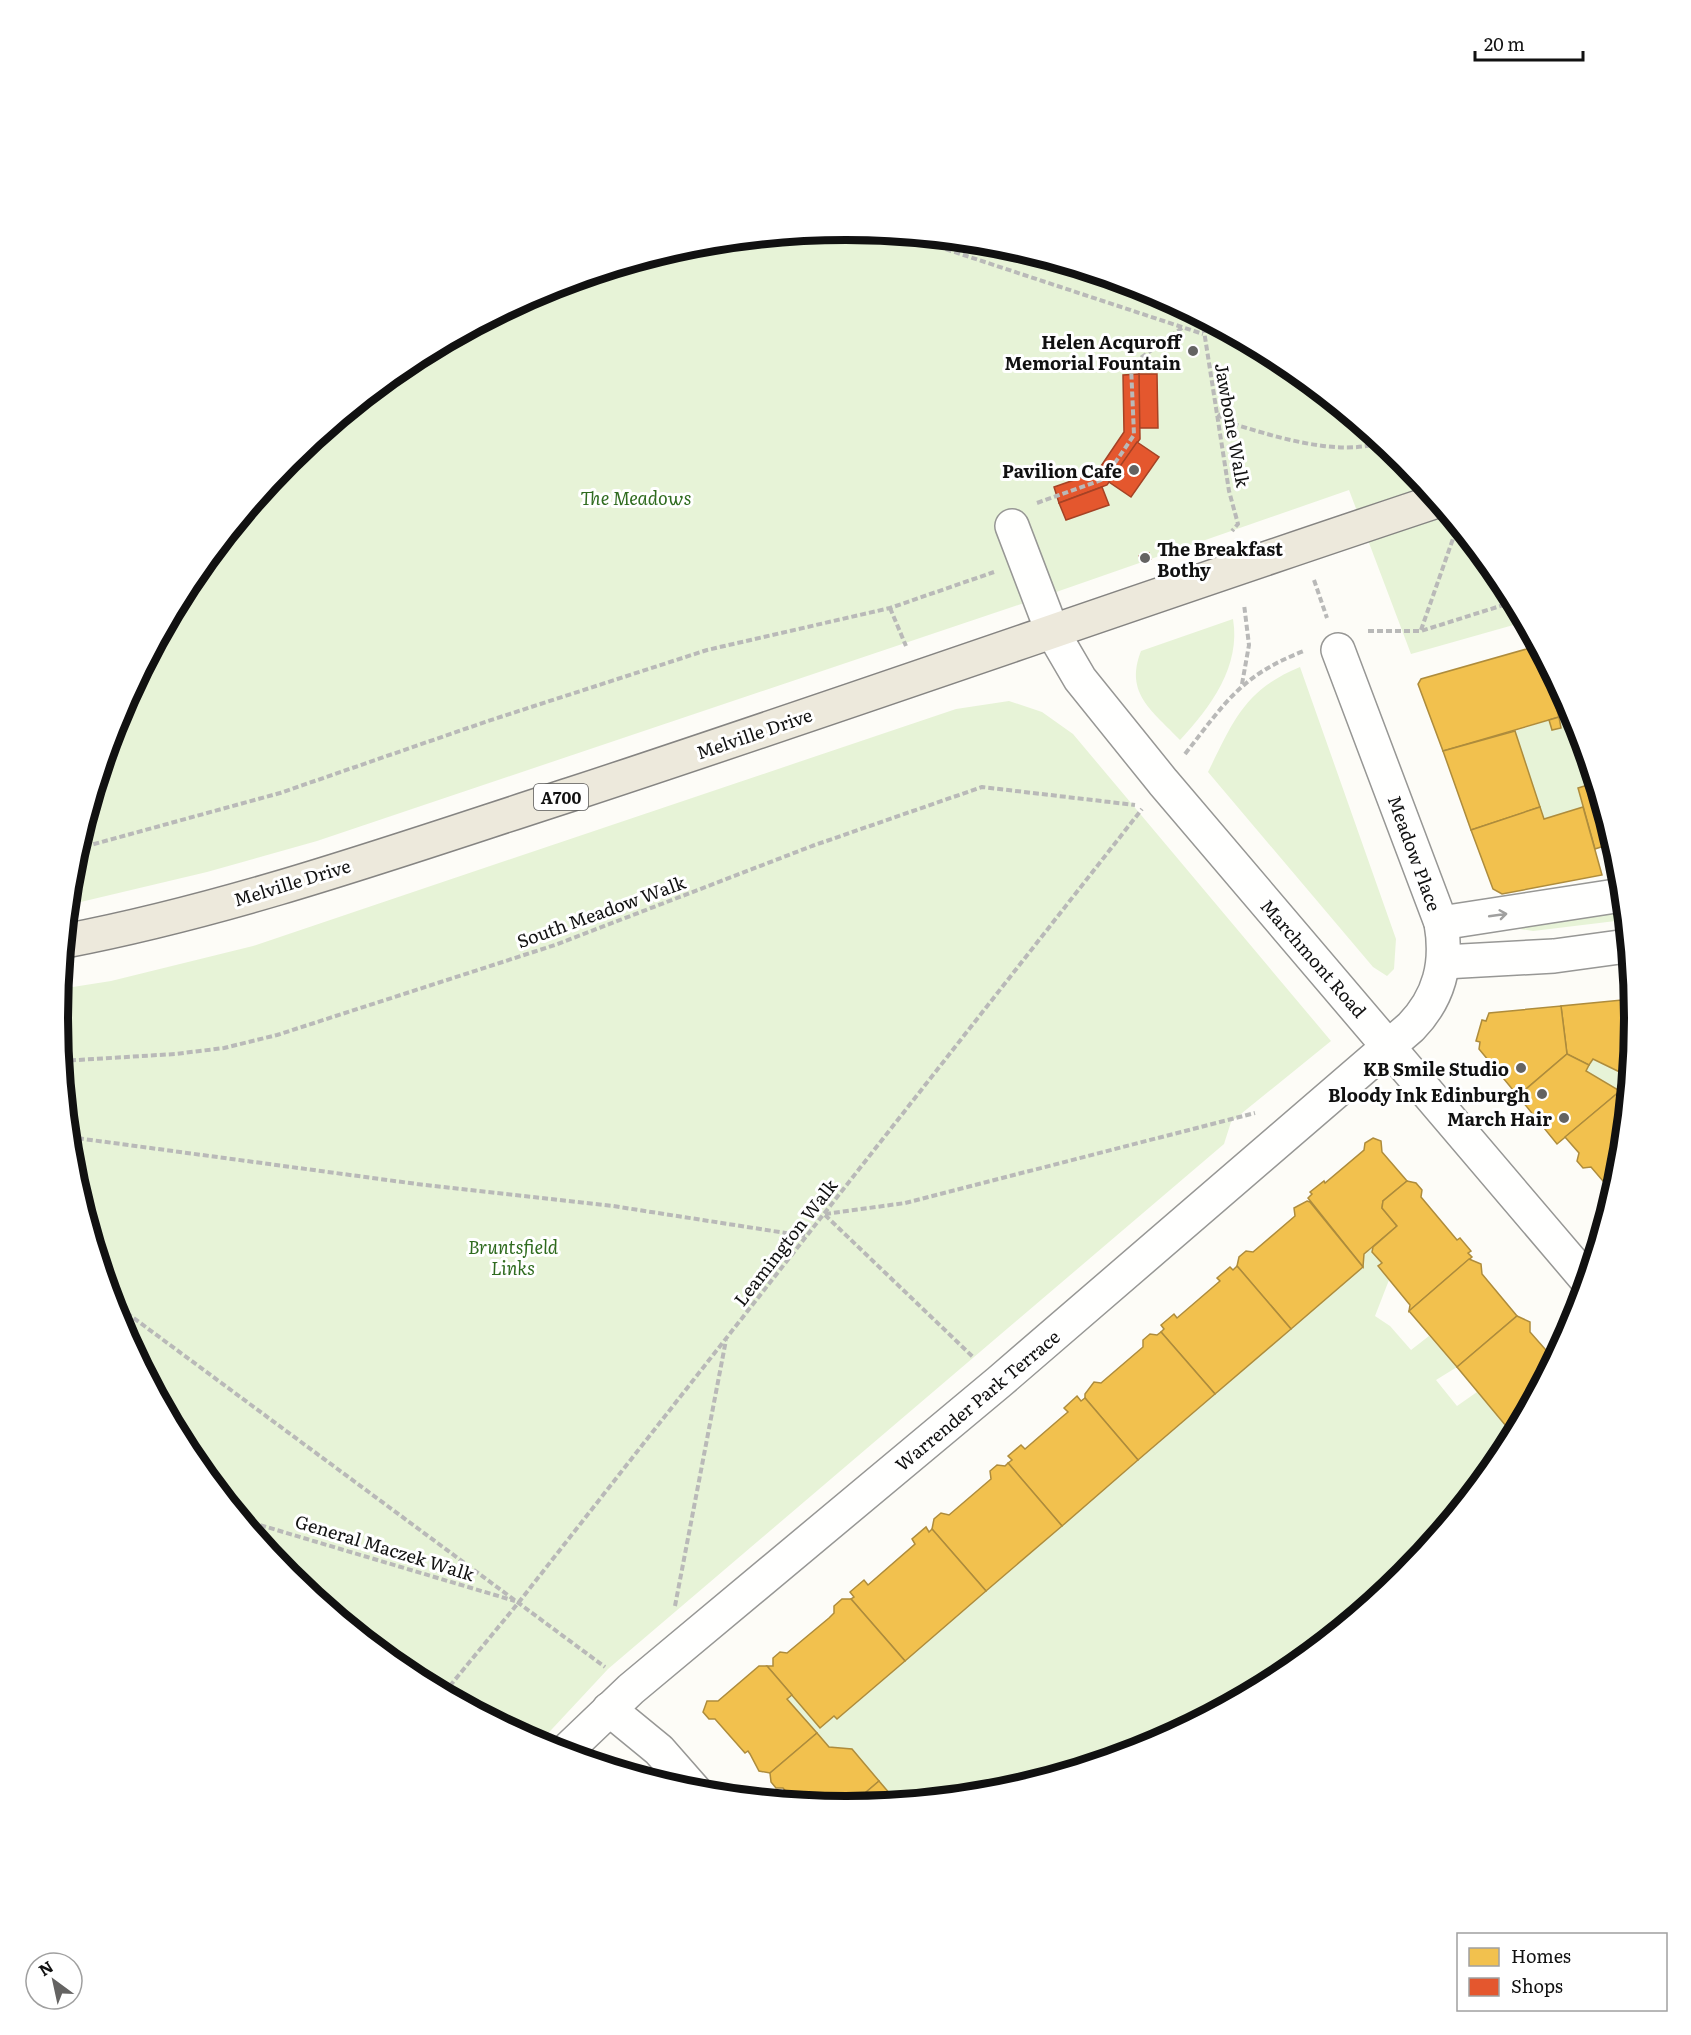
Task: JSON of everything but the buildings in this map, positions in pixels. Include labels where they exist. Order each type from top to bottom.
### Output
[{"type":"main road","name":"Melville Drive","points":[[72,940],[110,933],[253,894],[433,839],[1429,504]]},
{"type":"street","name":"Marchmont Road","points":[[1012,526],[1052,631],[1080,678],[1163,782],[1580,1272]]},
{"type":"street","name":"Meadow Place","points":[[1336,645],[1440,923],[1444,962],[1438,986],[1424,1013],[1389,1046]]},
{"type":"street","points":[[1440,923],[1614,896]]},
{"type":"street","points":[[1444,962],[1554,956],[1620,947]]},
{"type":"street","name":"Warrender Park Terrace","points":[[572,1745],[662,1663],[999,1382],[1389,1046]]},
{"type":"street","points":[[620,1699],[684,1779]]},
{"type":"path","points":[[931,244],[1203,334]]},
{"type":"path","name":"Jawbone Walk","points":[[1203,327],[1229,491],[1238,524],[1230,534]]},
{"type":"path","points":[[1012,526],[1040,500],[1104,479],[1134,435],[1131,365],[1182,328]]},
{"type":"path","points":[[1217,413],[1227,422],[1302,444],[1372,446]]},
{"type":"path","points":[[1421,631],[1454,534]]},
{"type":"path","points":[[87,846],[280,793],[488,721],[707,650],[890,608],[1025,561]]},
{"type":"path","points":[[1312,574],[1336,645]]},
{"type":"path","points":[[1242,684],[1249,645],[1244,603]]},
{"type":"path","points":[[1183,757],[1242,684],[1281,660],[1336,645],[1358,632],[1421,631],[1504,605]]},
{"type":"path","points":[[890,608],[907,648]]},
{"type":"path","name":"South Meadow Walk","points":[[69,1061],[175,1054],[224,1048],[276,1035],[555,945],[812,846],[982,787],[1144,806]]},
{"type":"path","name":"Leamington Walk","points":[[449,1687],[519,1602],[1144,806]]},
{"type":"path","points":[[824,1214],[905,1203],[1258,1112]]},
{"type":"path","points":[[77,1138],[417,1184],[613,1206],[805,1236]]},
{"type":"path","points":[[824,1214],[999,1382]]},
{"type":"path","points":[[126,1312],[519,1602],[620,1699]]},
{"type":"path","points":[[662,1663],[726,1339]]},
{"type":"path","name":"General Maczek Walk","points":[[256,1524],[519,1602]]},
{"type":"green space","name":"The Meadows","points":[[795,241],[896,241],[947,246],[997,254],[1047,266],[1096,281],[1190,320],[1278,371],[1319,400],[1396,467],[1463,544],[1516,624],[1411,654],[1349,490],[1039,598],[317,841],[207,872],[76,903],[94,816],[127,720],[172,628],[228,544],[295,467],[372,400],[413,371],[501,320],[548,299],[595,281],[694,254]]},
{"type":"green space","points":[[1233,619],[1232,653],[1221,685],[1213,700],[1180,740],[1151,710],[1139,690],[1136,679],[1141,651]]},
{"type":"green space","points":[[1300,667],[1396,939],[1394,969],[1387,976],[1373,967],[1208,772],[1242,709],[1266,686]]},
{"type":"green space","points":[[1551,692],[1588,785],[1578,788],[1583,807],[1544,819],[1515,731],[1549,720],[1552,730],[1561,727]]},
{"type":"green space","name":"Bruntsfield Links","points":[[1009,701],[1042,712],[1073,734],[1331,1041],[1231,1122],[1224,1144],[608,1669],[546,1735],[456,1691],[372,1635],[295,1568],[228,1491],[199,1450],[148,1362],[109,1268],[94,1219],[82,1169],[74,1119],[69,1068],[69,988],[111,981],[253,946],[956,709]]},
{"type":"green space","points":[[1616,907],[1617,921],[1533,931],[1514,928]]},
{"type":"green space","points":[[1593,1059],[1622,1073],[1620,1091],[1586,1071]]},
{"type":"green space","points":[[1373,1247],[1372,1252],[1382,1263],[1378,1267],[1389,1280],[1375,1316],[1390,1326],[1411,1350],[1429,1336],[1457,1367],[1436,1380],[1457,1406],[1477,1392],[1507,1427],[1463,1491],[1396,1568],[1319,1635],[1234,1691],[1190,1715],[1143,1736],[1047,1769],[997,1781],[947,1789],[890,1794],[852,1749],[829,1747],[787,1699],[792,1695],[838,1719],[1363,1267],[1364,1254]]},
{"type":"place","name":"Helen Acquroff Memorial Fountain","points":[[1193,351]]},
{"type":"place","name":"Pavilion Cafe","points":[[1134,470]]},
{"type":"place","name":"The Breakfast Bothy","points":[[1145,558]]},
{"type":"place","name":"KB Smile Studio","points":[[1521,1068]]},
{"type":"place","name":"Bloody Ink Edinburgh","points":[[1542,1094]]},
{"type":"place","name":"March Hair","points":[[1564,1118]]}]
